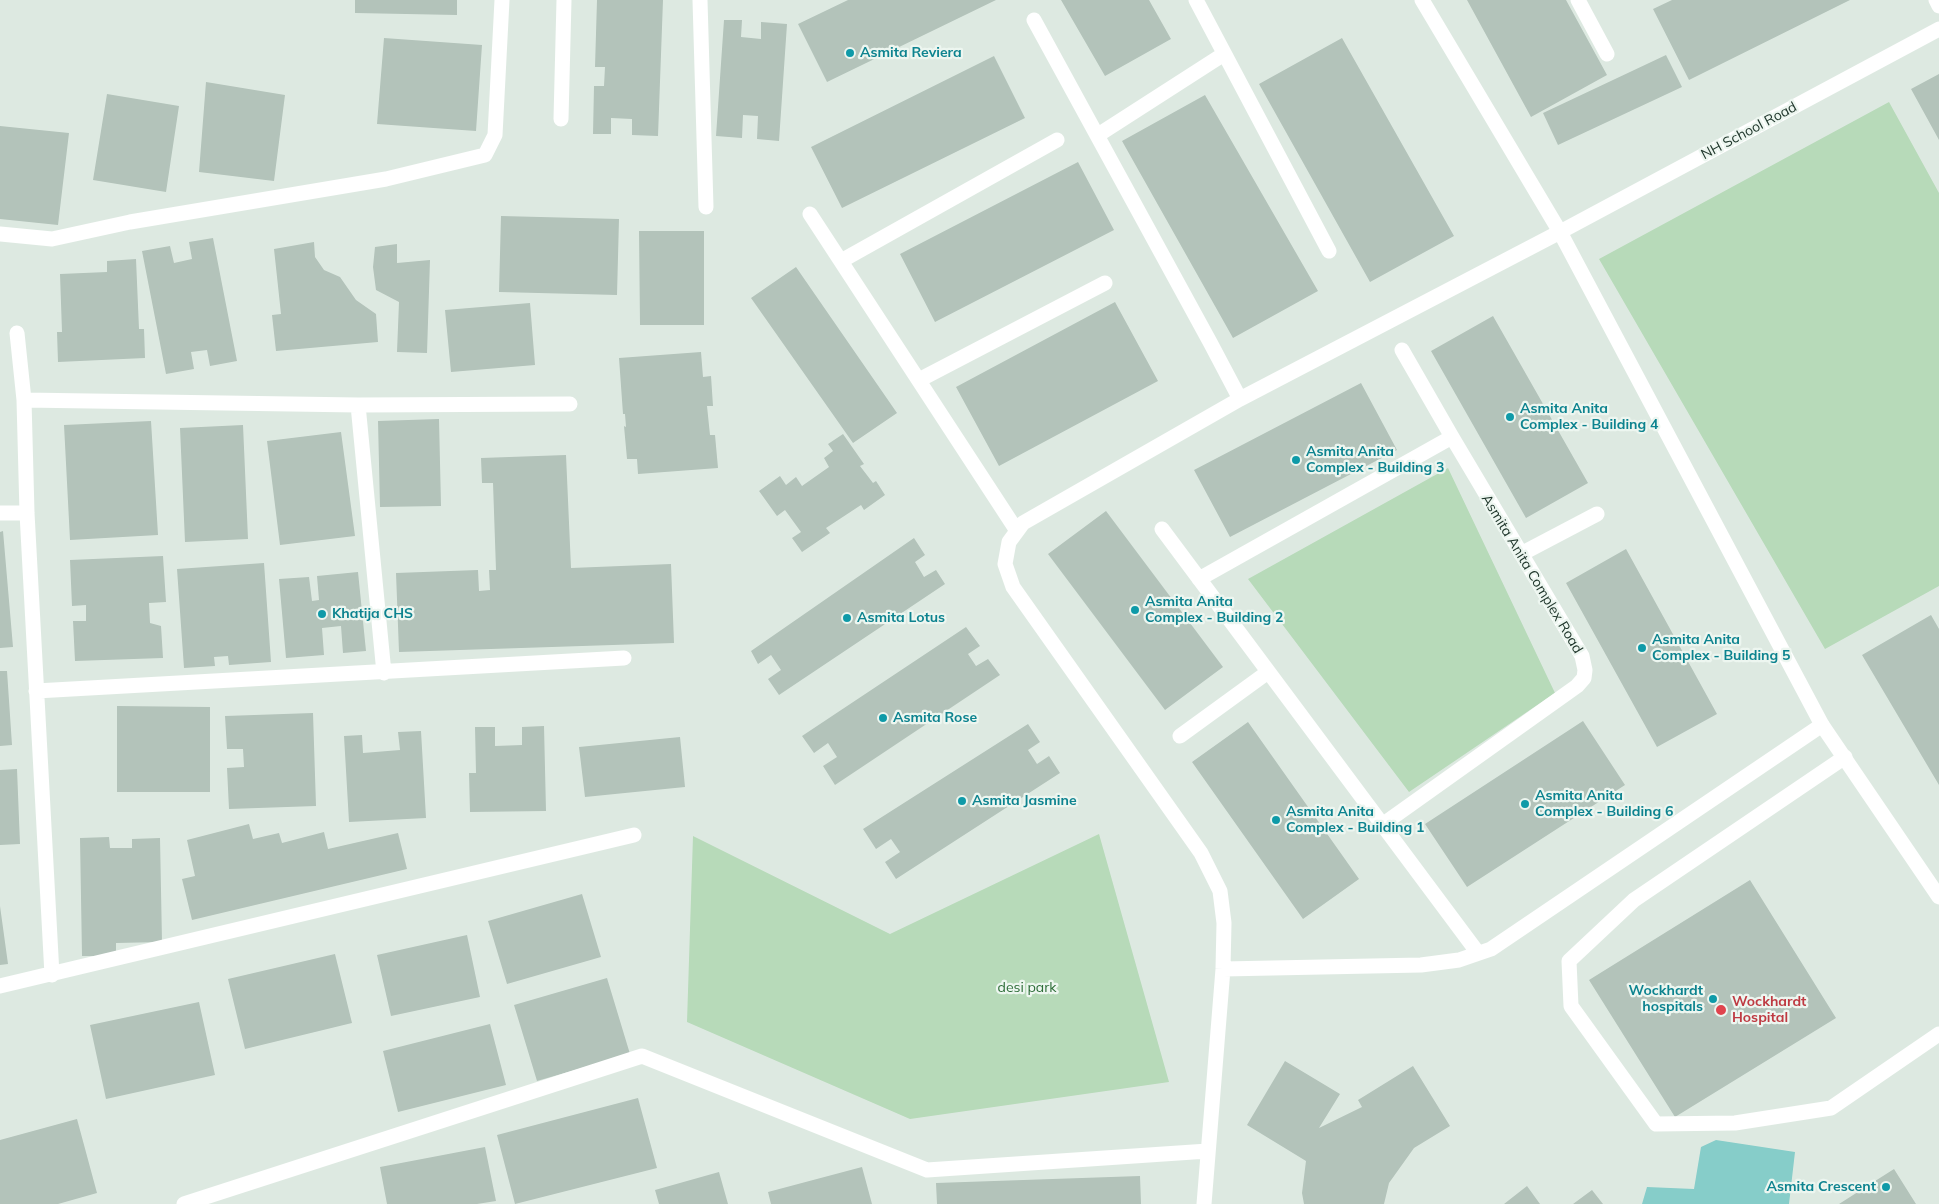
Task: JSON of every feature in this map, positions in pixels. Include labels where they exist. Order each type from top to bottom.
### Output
[{"type":"street","points":[[0,234],[52,239],[130,222],[386,179],[485,155],[495,135],[502,0]]},
{"type":"street","points":[[562,119],[564,0]]},
{"type":"street","points":[[700,0],[706,207]]},
{"type":"street","points":[[1196,0],[1329,251]]},
{"type":"street","points":[[1422,0],[1560,232],[1822,725],[1939,897]]},
{"type":"street","points":[[1578,0],[1607,54]]},
{"type":"street","points":[[1936,0],[1939,6]]},
{"type":"street","points":[[1034,20],[1240,399]]},
{"type":"street","name":"NH School Road","points":[[1017,531],[1023,523],[1240,399],[1560,232],[1939,29]]},
{"type":"street","points":[[1098,136],[1224,54]]},
{"type":"street","points":[[841,261],[1057,140]]},
{"type":"street","points":[[810,214],[1017,531],[1009,542],[1005,564],[1013,587],[1201,854],[1220,891],[1224,923],[1223,969],[1204,1204]]},
{"type":"street","points":[[919,380],[1105,283]]},
{"type":"street","points":[[17,333],[24,400],[27,513],[52,975]]},
{"type":"street","name":"Asmita Anita Complex Road","points":[[1382,825],[1577,686],[1584,678],[1585,670],[1582,656],[1402,350]]},
{"type":"street","points":[[24,400],[358,405],[570,404]]},
{"type":"street","points":[[358,405],[384,673]]},
{"type":"street","points":[[1199,579],[1452,437]]},
{"type":"street","points":[[0,513],[27,513]]},
{"type":"street","points":[[1521,554],[1597,514]]},
{"type":"street","points":[[1162,529],[1478,953]]},
{"type":"street","points":[[36,691],[384,673],[624,658]]},
{"type":"street","points":[[1180,736],[1268,672]]},
{"type":"street","points":[[1223,969],[1421,965],[1459,960],[1492,949],[1822,725]]},
{"type":"street","points":[[1845,757],[1634,900],[1569,961],[1571,1006],[1656,1124],[1735,1124],[1832,1108],[1939,1034]]},
{"type":"street","points":[[0,986],[634,835]]},
{"type":"street","points":[[190,1203],[642,1056],[927,1170],[1208,1151]]},
{"type":"green space","points":[[1889,102],[1939,193],[1939,586],[1825,649],[1599,259]]},
{"type":"green space","points":[[1448,468],[1555,693],[1409,792],[1248,579]]},
{"type":"green space","name":"desi park","points":[[1099,834],[1169,1082],[910,1119],[687,1022],[693,836],[890,934]]},
{"type":"water","points":[[1716,1140],[1795,1152],[1789,1204],[1642,1204],[1647,1187],[1694,1189],[1701,1147]]},
{"type":"building","points":[[355,0],[457,0],[457,15],[355,13]]},
{"type":"building","points":[[597,0],[663,0],[658,136],[632,135],[632,119],[611,118],[611,134],[593,134],[594,86],[604,86],[605,67],[595,67]]},
{"type":"building","name":"Asmita Reviera","points":[[848,0],[996,0],[827,82],[798,24]]},
{"type":"building","points":[[1061,0],[1149,0],[1171,39],[1105,76]]},
{"type":"building","points":[[1467,0],[1566,0],[1607,75],[1531,117]]},
{"type":"building","points":[[1672,0],[1850,0],[1689,80],[1653,9]]},
{"type":"building","points":[[724,20],[742,20],[741,37],[761,39],[761,22],[787,24],[779,141],[757,139],[758,116],[743,115],[742,138],[716,136]]},
{"type":"building","points":[[384,38],[482,45],[476,131],[377,124]]},
{"type":"building","points":[[1342,38],[1454,236],[1370,282],[1259,84]]},
{"type":"building","points":[[1666,55],[1682,87],[1558,145],[1543,113]]},
{"type":"building","points":[[994,56],[1025,118],[842,208],[811,147]]},
{"type":"building","points":[[1939,74],[1939,140],[1911,89]]},
{"type":"building","points":[[206,82],[285,95],[274,181],[199,172]]},
{"type":"building","points":[[107,94],[179,106],[166,192],[93,180]]},
{"type":"building","points":[[1205,95],[1318,291],[1233,338],[1122,141]]},
{"type":"building","points":[[0,126],[69,133],[58,225],[0,219]]},
{"type":"building","points":[[1078,162],[1114,230],[935,322],[900,254]]},
{"type":"building","points":[[501,216],[619,219],[617,295],[499,292]]},
{"type":"building","points":[[639,231],[704,231],[704,325],[640,325]]},
{"type":"building","points":[[213,238],[237,361],[210,366],[207,350],[191,352],[194,369],[166,374],[142,251],[170,246],[174,263],[192,259],[189,242]]},
{"type":"building","points":[[314,242],[315,257],[324,270],[340,277],[356,300],[376,314],[378,342],[276,351],[272,315],[281,314],[274,249]]},
{"type":"building","points":[[397,244],[397,263],[430,260],[427,353],[397,352],[399,302],[376,290],[373,267],[375,247]]},
{"type":"building","points":[[136,259],[139,329],[144,329],[145,358],[58,362],[57,332],[62,332],[60,274],[107,272],[107,261]]},
{"type":"building","points":[[796,267],[897,413],[853,443],[751,298]]},
{"type":"building","points":[[1115,302],[1158,381],[999,466],[956,387]]},
{"type":"building","points":[[530,303],[535,365],[451,372],[445,310]]},
{"type":"building","name":"Asmita Anita Complex - Building 4","points":[[1493,316],[1588,483],[1526,518],[1431,351]]},
{"type":"building","points":[[701,352],[703,377],[711,376],[713,406],[707,406],[710,435],[715,435],[718,468],[638,474],[637,459],[627,459],[624,426],[626,427],[625,414],[623,414],[619,358]]},
{"type":"building","name":"Asmita Anita Complex - Building 3","points":[[1361,383],[1397,450],[1230,537],[1194,470]]},
{"type":"building","points":[[439,419],[441,506],[380,507],[378,421]]},
{"type":"building","points":[[151,421],[158,535],[70,540],[64,425]]},
{"type":"building","points":[[243,425],[248,539],[185,542],[180,428]]},
{"type":"building","points":[[341,432],[355,536],[280,545],[267,441]]},
{"type":"building","points":[[843,434],[864,464],[860,466],[873,483],[876,481],[885,495],[864,510],[861,505],[826,528],[830,533],[802,552],[792,538],[801,532],[785,510],[777,516],[759,491],[780,476],[786,485],[796,477],[802,486],[829,467],[824,458],[833,451],[828,444]]},
{"type":"building","points":[[566,455],[571,568],[671,564],[674,643],[399,652],[396,573],[478,570],[479,591],[490,590],[489,570],[496,570],[493,483],[482,483],[481,458]]},
{"type":"building","name":"Asmita Anita Complex - Building 2","points":[[1106,511],[1223,667],[1165,710],[1048,554]]},
{"type":"building","points":[[3,531],[13,647],[0,648],[0,532]]},
{"type":"building","name":"Asmita Lotus","points":[[914,538],[925,555],[915,562],[924,577],[936,570],[945,584],[779,695],[768,679],[781,670],[771,655],[758,664],[751,651]]},
{"type":"building","name":"Asmita Anita Complex - Building 5","points":[[1626,549],[1717,714],[1657,747],[1566,583]]},
{"type":"building","points":[[163,556],[166,602],[149,603],[150,623],[161,626],[163,658],[75,661],[73,621],[86,621],[86,605],[72,606],[70,560]]},
{"type":"building","points":[[264,563],[271,662],[229,665],[228,656],[214,657],[215,666],[184,668],[177,569]]},
{"type":"building","name":"Khatija CHS","points":[[358,572],[366,651],[343,653],[341,626],[322,628],[324,655],[286,658],[279,579],[309,577],[312,601],[319,600],[317,576]]},
{"type":"building","points":[[1931,615],[1939,629],[1939,785],[1862,655]]},
{"type":"building","name":"Asmita Rose","points":[[966,627],[980,646],[968,654],[976,666],[988,659],[1000,675],[835,785],[823,766],[837,757],[828,743],[814,753],[802,736]]},
{"type":"building","points":[[0,671],[7,671],[12,745],[0,746]]},
{"type":"building","points":[[117,706],[210,707],[210,792],[117,792]]},
{"type":"building","points":[[313,713],[316,806],[229,809],[227,768],[244,767],[243,749],[227,749],[225,716]]},
{"type":"building","name":"Asmita Anita Complex - Building 6","points":[[1583,721],[1625,785],[1467,887],[1425,824]]},
{"type":"building","name":"Asmita Anita Complex - Building 1","points":[[1248,722],[1359,879],[1303,919],[1192,762]]},
{"type":"building","name":"Asmita Jasmine","points":[[1028,724],[1040,742],[1028,750],[1037,764],[1049,756],[1060,773],[896,879],[885,862],[900,852],[891,839],[876,849],[863,829]]},
{"type":"building","points":[[544,726],[546,811],[470,812],[469,773],[476,773],[475,727],[495,727],[495,746],[522,745],[522,727]]},
{"type":"building","points":[[421,731],[426,818],[349,822],[344,736],[362,735],[363,753],[400,750],[398,732]]},
{"type":"building","points":[[680,737],[685,787],[585,797],[579,747]]},
{"type":"building","points":[[17,769],[20,844],[0,845],[0,770]]},
{"type":"building","points":[[249,824],[253,839],[279,833],[282,843],[324,832],[328,849],[398,833],[407,869],[192,920],[182,879],[195,876],[187,840]]},
{"type":"building","points":[[109,837],[110,848],[132,848],[132,839],[160,838],[162,942],[116,943],[116,956],[82,956],[80,838]]},
{"type":"building","name":"Wockhardt hospitals","points":[[1750,880],[1836,1018],[1675,1117],[1589,980]]},
{"type":"building","points":[[582,894],[601,957],[507,984],[488,921]]},
{"type":"building","points":[[0,906],[8,964],[0,965]]},
{"type":"building","points":[[467,935],[480,997],[391,1016],[377,955]]},
{"type":"building","points":[[335,954],[352,1023],[245,1049],[228,979]]},
{"type":"building","points":[[607,978],[630,1054],[537,1081],[514,1005]]},
{"type":"building","points":[[199,1002],[215,1075],[106,1099],[90,1025]]},
{"type":"building","points":[[490,1024],[506,1085],[398,1112],[383,1051]]},
{"type":"building","points":[[1285,1061],[1340,1094],[1319,1128],[1362,1107],[1358,1100],[1413,1066],[1450,1126],[1414,1148],[1389,1183],[1384,1204],[1304,1204],[1302,1193],[1306,1161],[1247,1125]]},
{"type":"building","points":[[638,1098],[657,1168],[515,1204],[497,1135]]},
{"type":"building","points":[[77,1119],[97,1193],[58,1204],[0,1204],[0,1140]]},
{"type":"building","points":[[485,1147],[496,1201],[477,1204],[387,1204],[380,1167]]},
{"type":"building","points":[[862,1167],[872,1204],[771,1204],[768,1192]]},
{"type":"building","name":"Asmita Crescent","points":[[1894,1169],[1916,1204],[1839,1204]]},
{"type":"building","points":[[719,1172],[728,1204],[659,1204],[655,1190]]},
{"type":"building","points":[[1140,1176],[1141,1204],[937,1204],[936,1183]]},
{"type":"building","points":[[1527,1186],[1540,1204],[1504,1204]]},
{"type":"building","points":[[1592,1190],[1603,1204],[1573,1204]]},
{"type":"place","name":"Asmita Reviera","points":[[850,53]]},
{"type":"place","name":"Asmita Anita Complex - Building 4","points":[[1510,417]]},
{"type":"place","name":"Asmita Anita Complex - Building 3","points":[[1296,460]]},
{"type":"place","name":"Asmita Anita Complex - Building 2","points":[[1135,610]]},
{"type":"place","name":"Khatija CHS","points":[[322,614]]},
{"type":"place","name":"Asmita Lotus","points":[[847,618]]},
{"type":"place","name":"Asmita Anita Complex - Building 5","points":[[1642,648]]},
{"type":"place","name":"Asmita Rose","points":[[883,718]]},
{"type":"place","name":"Asmita Jasmine","points":[[962,801]]},
{"type":"place","name":"Asmita Anita Complex - Building 6","points":[[1525,804]]},
{"type":"place","name":"Asmita Anita Complex - Building 1","points":[[1276,820]]},
{"type":"place","name":"Wockhardt hospitals","points":[[1713,999]]},
{"type":"place","name":"Wockhardt Hospital","points":[[1721,1010]]},
{"type":"place","name":"Asmita Crescent","points":[[1886,1187]]}]
